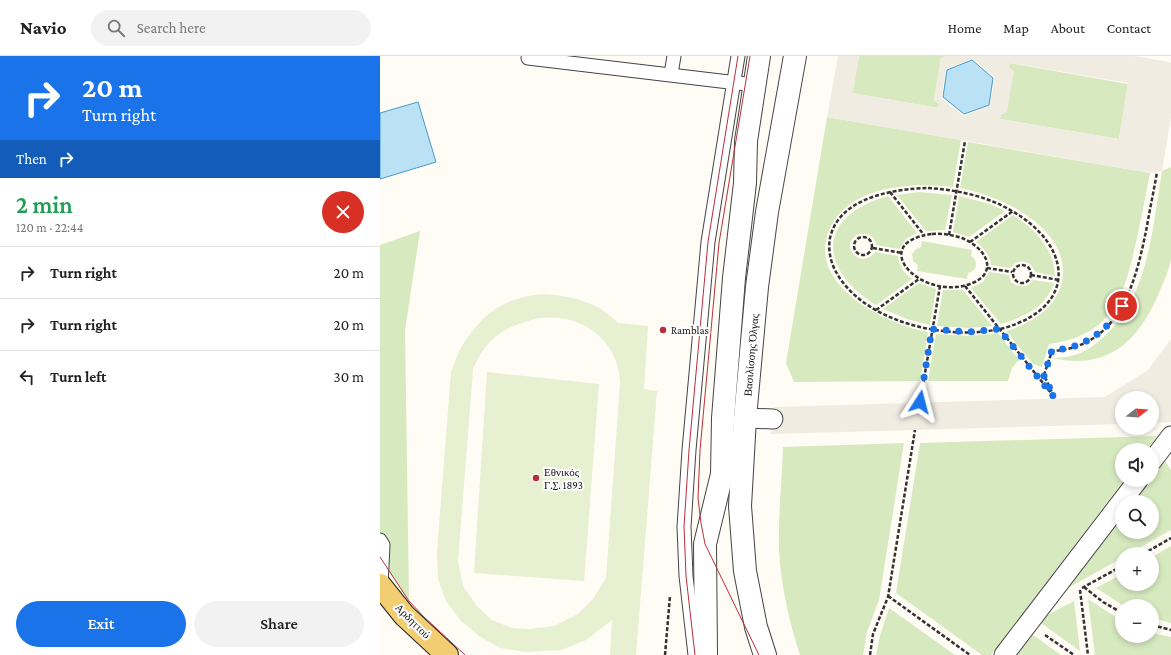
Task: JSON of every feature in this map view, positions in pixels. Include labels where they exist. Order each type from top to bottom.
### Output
[{"type":"main road","name":"Αρδηττού","points":[[381,586],[404,615],[447,655]]},
{"type":"street","name":"Βασιλίσσης Όλγας","points":[[706,655],[705,544],[722,474],[723,410],[737,252],[745,183],[746,141],[759,56]]},
{"type":"street","name":"Βασιλίσσης Όλγας","points":[[765,655],[756,627],[745,571],[740,506],[745,418],[757,287],[767,212],[795,56]]},
{"type":"street","points":[[745,418],[773,419]]},
{"type":"street","points":[[1159,452],[1171,436]]},
{"type":"street","points":[[1004,655],[1133,487]]},
{"type":"lane","points":[[671,74],[674,56]]},
{"type":"lane","points":[[695,655],[686,576],[684,527],[689,450],[708,242],[738,56]]},
{"type":"lane","points":[[528,58],[754,85]]},
{"type":"lane","points":[[380,540],[383,545],[381,586]]},
{"type":"path","points":[[949,235],[965,141]]},
{"type":"path","points":[[965,286],[1054,397],[1044,376],[1052,350],[1069,348],[1098,334],[1115,317],[1128,296],[1136,274],[1157,172]]},
{"type":"path","points":[[924,188],[956,191],[983,198],[1013,211],[1034,226],[1048,241],[1058,263],[1059,280],[1052,296],[1041,310],[1024,320],[999,329],[965,332],[932,329],[905,323],[876,310],[855,295],[841,280],[834,269],[830,258],[830,241],[836,225],[848,211],[865,200],[890,192],[924,188]]},
{"type":"path","points":[[890,192],[924,235]]},
{"type":"path","points":[[970,242],[1013,211]]},
{"type":"path","points":[[924,235],[949,235],[962,238],[970,242],[983,253],[986,259],[987,268],[985,274],[974,283],[965,286],[940,286],[919,279],[909,272],[904,266],[902,259],[903,249],[912,239],[924,235]]},
{"type":"path","points":[[864,237],[871,241],[872,248],[869,254],[862,255],[855,251],[854,245],[858,239],[864,237]]},
{"type":"path","points":[[872,248],[902,253]]},
{"type":"path","points":[[1024,265],[1030,269],[1031,275],[1026,282],[1019,282],[1014,279],[1012,272],[1016,266],[1024,265]]},
{"type":"path","points":[[987,268],[1012,272]]},
{"type":"path","points":[[1031,275],[1059,280]]},
{"type":"path","points":[[876,310],[919,279]]},
{"type":"path","points":[[920,402],[940,286]]},
{"type":"path","points":[[870,655],[873,634],[888,596],[915,430]]},
{"type":"path","points":[[1155,547],[1171,538]]},
{"type":"path","points":[[1084,587],[1103,602],[1115,609]]},
{"type":"path","points":[[1080,590],[1088,655]]},
{"type":"path","points":[[888,596],[970,655]]},
{"type":"path","points":[[1029,623],[1074,655]]},
{"type":"path","points":[[1159,627],[1171,630]]},
{"type":"green space","points":[[859,56],[947,56],[941,58],[934,100],[939,104],[938,108],[852,93]]},
{"type":"green space","points":[[1009,63],[1128,84],[1119,139],[1000,119]]},
{"type":"green space","points":[[827,117],[961,140],[953,187],[919,185],[882,190],[864,196],[849,205],[837,217],[828,233],[825,252],[830,270],[840,286],[873,312],[911,328],[928,332],[920,381],[794,382],[786,363]]},
{"type":"green space","points":[[968,142],[1150,173],[1129,270],[1124,287],[1117,302],[1109,314],[1098,325],[1085,334],[1069,340],[1049,344],[1042,367],[1033,364],[1006,331],[1033,320],[1050,306],[1062,283],[1063,271],[1060,254],[1052,239],[1041,226],[1026,215],[1010,205],[993,198],[960,188]]},
{"type":"green space","points":[[1171,167],[1171,259],[1159,293],[1142,325],[1131,338],[1119,348],[1105,356],[1090,360],[1073,361],[1053,358],[1077,354],[1093,346],[1115,325],[1128,306],[1138,285],[1151,240],[1162,171]]},
{"type":"green space","points":[[919,192],[952,195],[945,230],[926,231],[897,195]]},
{"type":"green space","points":[[888,196],[917,233],[906,239],[899,249],[876,245],[872,236],[863,234],[858,234],[854,237],[850,247],[855,256],[865,259],[870,257],[875,252],[898,256],[902,269],[912,279],[876,305],[857,291],[843,275],[835,260],[833,244],[837,230],[848,216],[865,205]]},
{"type":"green space","points":[[959,196],[990,204],[1005,211],[969,237],[953,232]]},
{"type":"green space","points":[[1013,215],[1029,226],[1042,240],[1051,257],[1055,276],[1035,272],[1031,265],[1024,262],[1017,263],[1010,268],[991,265],[986,252],[976,242]]},
{"type":"green space","points":[[420,231],[405,330],[409,601],[380,558],[380,245]]},
{"type":"green space","points":[[922,241],[972,250],[971,256],[975,260],[976,266],[971,272],[968,273],[967,279],[917,271],[918,265],[913,261],[912,254],[916,249],[921,247]]},
{"type":"green space","points":[[989,272],[1009,275],[1011,282],[1020,286],[1029,285],[1033,280],[1054,283],[1050,292],[1040,305],[1025,315],[1001,324],[971,288],[983,282]]},
{"type":"green space","points":[[919,283],[936,289],[930,325],[907,319],[883,309]]},
{"type":"green space","points":[[943,290],[963,290],[992,326],[969,328],[937,326]]},
{"type":"green space","points":[[544,294],[564,296],[584,301],[602,310],[618,323],[648,326],[644,389],[657,391],[636,655],[610,655],[612,620],[586,640],[561,650],[526,652],[500,648],[479,636],[460,620],[446,601],[438,579],[437,552],[451,372],[462,346],[478,324],[486,316],[506,303],[530,296]],"holes":[[[539,318],[566,319],[590,329],[606,343],[612,352],[619,372],[620,383],[606,578],[593,599],[578,614],[554,626],[529,629],[512,628],[492,620],[477,606],[463,586],[458,561],[473,369],[491,340],[507,329]]]},
{"type":"green space","points":[[998,333],[1020,361],[1018,361],[1012,368],[1008,381],[928,381],[936,334],[969,336]]},
{"type":"green space","name":"Εθνικός Γ.Σ. 1893","points":[[487,372],[599,384],[584,581],[474,573]]},
{"type":"green space","points":[[1157,436],[1152,443],[1115,443],[1115,487],[1119,487],[991,655],[982,655],[896,593],[920,443]]},
{"type":"green space","points":[[904,443],[879,600],[867,632],[863,655],[800,655],[786,603],[780,563],[779,524],[783,447]]},
{"type":"green space","points":[[1165,461],[1171,470],[1171,530],[1159,537],[1159,495],[1139,495],[1146,487],[1159,487],[1159,469]]},
{"type":"green space","points":[[1115,526],[1115,539],[1155,539],[1141,547],[1115,547],[1115,562],[1068,588]]},
{"type":"green space","points":[[1171,546],[1171,623],[1159,620],[1159,599],[1115,599],[1115,600],[1096,588],[1115,578],[1115,591],[1159,591],[1159,553]]},
{"type":"green space","points":[[1088,599],[1115,616],[1115,643],[1159,643],[1159,634],[1171,637],[1171,655],[1095,655]]},
{"type":"green space","points":[[1074,601],[1080,651],[1041,623],[1046,616]]},
{"type":"green space","points":[[889,608],[955,655],[876,655],[880,636]]},
{"type":"green space","points":[[1033,635],[1061,655],[1017,655]]},
{"type":"shaded area","points":[[838,56],[859,56],[853,93],[938,108],[939,104],[934,100],[941,58],[947,56],[1134,56],[1171,63],[1171,117],[1162,171],[1150,173],[827,117]],"holes":[[[972,59],[995,77],[990,105],[964,116],[941,98],[946,69]],[[1010,63],[1128,83],[1119,139],[1000,119],[1001,115],[1007,112],[1014,71],[1009,67]]]},
{"type":"shaded area","points":[[1171,339],[1171,422],[1159,423],[1159,391],[1115,391],[1115,424],[771,434],[774,407],[1105,397],[1148,370]]},
{"type":"water","points":[[972,60],[993,78],[989,105],[964,114],[943,97],[947,70]]},
{"type":"water","points":[[418,102],[436,162],[380,179],[380,113]]},
{"type":"tram line","points":[[695,655],[686,576],[684,527],[689,450],[708,242],[738,56]]},
{"type":"tram line","points":[[750,56],[719,243],[700,450],[698,498],[705,544],[759,655]]},
{"type":"tram line","points":[[380,557],[409,601],[465,655]]},
{"type":"place","name":"Ramblas","points":[[663,330]]},
{"type":"place","name":"Εθνικός Γ.Σ. 1893","points":[[536,478]]},
{"type":"route","points":[[920,402],[932,329],[951,332],[978,332],[999,329],[1054,397],[1044,376],[1052,350],[1069,348],[1098,334],[1109,324],[1122,306]]}]
